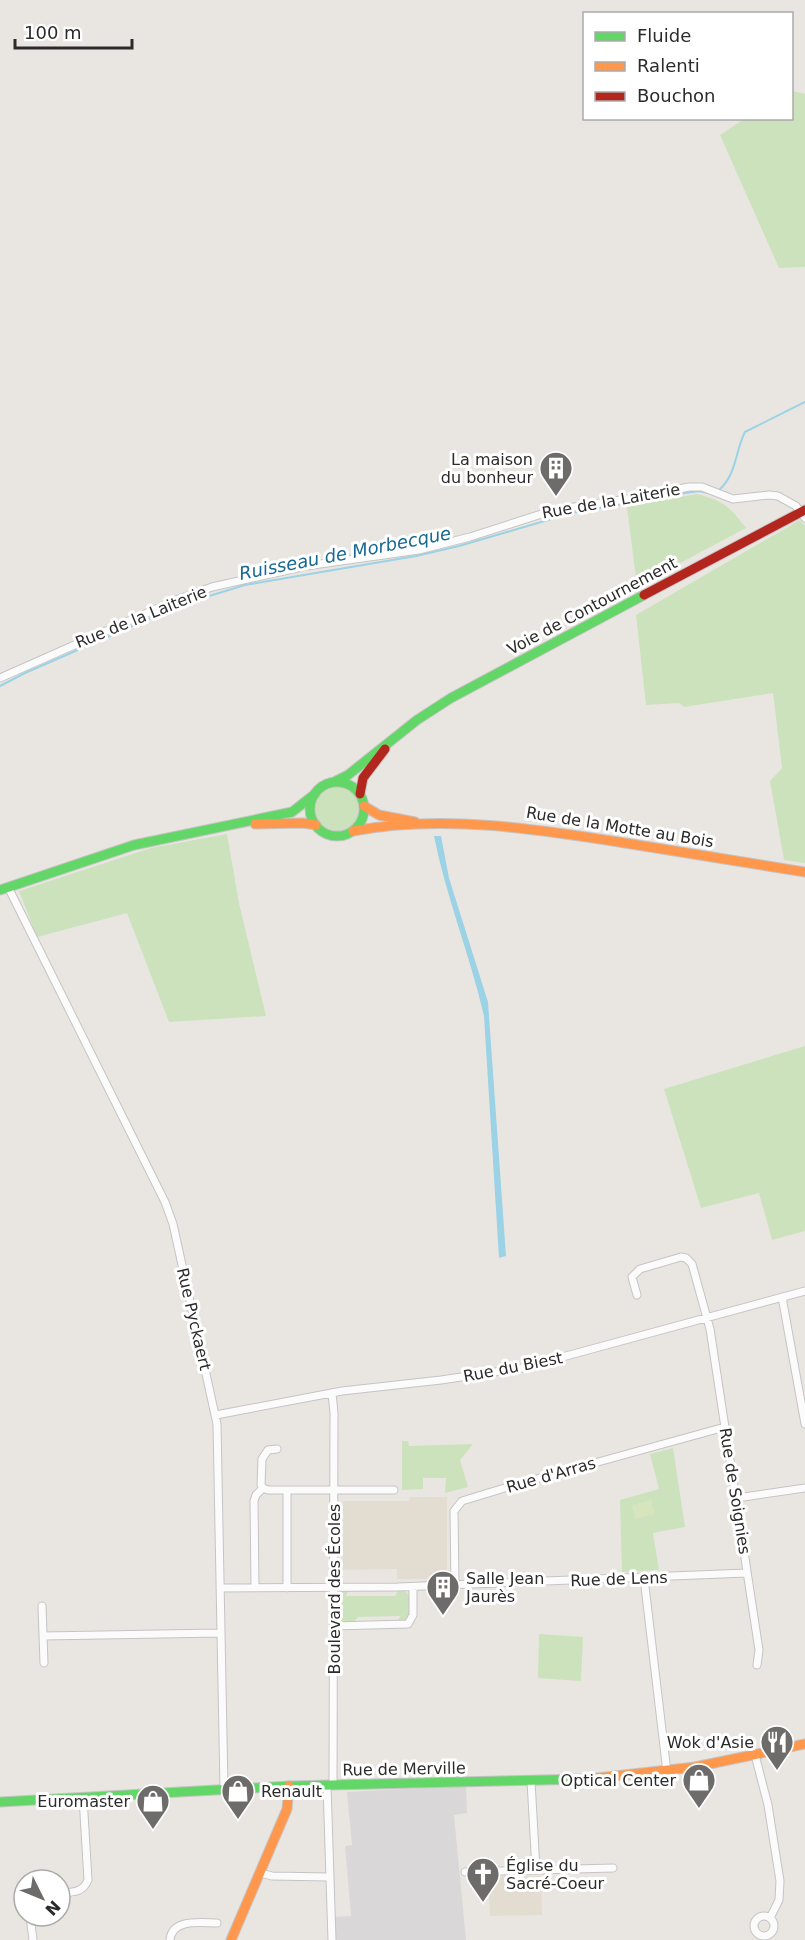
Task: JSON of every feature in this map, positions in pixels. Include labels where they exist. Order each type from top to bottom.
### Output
[{"type":"street","name":"Rue de la Laiterie","points":[[0,678],[176,600],[227,583],[306,566],[419,550],[470,537],[561,508],[634,498],[689,487],[702,487],[733,499],[774,495],[789,501],[804,513]]},
{"type":"street","name":"Voie de Contournement","points":[[396,736],[424,714],[451,698],[804,513]]},
{"type":"street","points":[[4,889],[122,848],[292,812],[322,787],[348,775],[396,736]]},
{"type":"street","points":[[315,794],[310,810],[316,825],[323,832],[335,836],[353,831],[361,821],[364,806],[360,794],[361,783],[366,773],[396,736]]},
{"type":"street","points":[[334,782],[350,786],[360,794]]},
{"type":"street","name":"Rue de la Motte au Bois","points":[[364,806],[379,815],[429,824]]},
{"type":"street","points":[[237,824],[303,823],[316,825]]},
{"type":"street","name":"Rue de la Motte au Bois","points":[[353,831],[374,826],[429,824],[496,825],[542,829],[805,872]]},
{"type":"street","name":"Rue Pyckaert","points":[[4,889],[168,1208],[173,1224],[216,1415],[224,1789]]},
{"type":"street","name":"Rue de Soignies","points":[[637,1295],[632,1277],[637,1270],[684,1257],[693,1266],[707,1318],[737,1498],[759,1650],[757,1665]]},
{"type":"street","name":"Rue du Biest","points":[[216,1415],[332,1393],[506,1371],[805,1291]]},
{"type":"street","points":[[782,1297],[805,1424]]},
{"type":"street","name":"Boulevard des Écoles","points":[[332,1393],[334,1490],[329,1877],[332,1940]]},
{"type":"street","name":"Rue d'Arras","points":[[455,1586],[454,1515],[455,1508],[462,1501],[725,1427]]},
{"type":"street","points":[[263,1488],[261,1485],[263,1456],[268,1450],[277,1449]]},
{"type":"street","points":[[263,1488],[268,1490],[394,1490]]},
{"type":"street","points":[[255,1587],[254,1501],[263,1488]]},
{"type":"street","points":[[737,1498],[805,1488]]},
{"type":"street","points":[[286,1587],[287,1490]]},
{"type":"street","name":"Rue de Lens","points":[[220,1588],[455,1586],[747,1573]]},
{"type":"street","points":[[644,1578],[667,1772]]},
{"type":"street","points":[[333,1626],[408,1624],[413,1617],[413,1587]]},
{"type":"street","points":[[42,1606],[44,1663]]},
{"type":"street","points":[[43,1636],[220,1633]]},
{"type":"street","name":"Rue de Merville","points":[[0,1802],[289,1786],[615,1777],[667,1772],[805,1744]]},
{"type":"street","points":[[756,1755],[767,1798],[780,1881],[779,1900],[770,1918]]},
{"type":"street","points":[[531,1781],[536,1870]]},
{"type":"street","points":[[231,1940],[287,1809],[289,1786]]},
{"type":"street","points":[[72,1892],[84,1887],[88,1880],[83,1797]]},
{"type":"street","points":[[465,1872],[613,1868]]},
{"type":"street","points":[[260,1873],[272,1876],[329,1877]]},
{"type":"street","points":[[759,1917],[770,1918],[774,1927],[770,1938],[759,1936],[753,1925],[759,1917]]},
{"type":"street","points":[[170,1940],[171,1933],[178,1926],[217,1923]]},
{"type":"shaded area","points":[[410,1497],[447,1497],[447,1579],[397,1579],[397,1569],[343,1570],[343,1501],[409,1501]]},
{"type":"shaded area","points":[[466,1786],[467,1813],[454,1815],[466,1940],[335,1940],[333,1917],[351,1916],[345,1846],[352,1845],[347,1792]]},
{"type":"shaded area","points":[[541,1876],[542,1915],[490,1916],[488,1877]]},
{"type":"green space","points":[[793,91],[805,94],[805,267],[779,268],[720,135],[742,120],[793,120]]},
{"type":"green space","points":[[697,494],[725,505],[746,528],[637,586],[627,507]]},
{"type":"green space","points":[[800,520],[805,526],[805,863],[784,860],[770,781],[782,768],[773,693],[684,707],[679,703],[646,705],[636,615]]},
{"type":"green space","points":[[337,787],[346,788],[353,793],[358,800],[358,818],[353,825],[346,830],[337,831],[328,830],[321,825],[316,818],[315,809],[316,800],[321,793],[328,788]]},
{"type":"green space","points":[[227,834],[239,903],[266,1016],[169,1022],[127,913],[37,937],[19,891],[151,848]]},
{"type":"green space","points":[[805,1046],[805,1231],[772,1240],[759,1193],[701,1208],[664,1089]]},
{"type":"green space","points":[[402,1441],[408,1441],[409,1446],[473,1444],[460,1460],[468,1487],[445,1493],[446,1478],[423,1478],[423,1489],[402,1490]]},
{"type":"green space","points":[[673,1448],[685,1527],[653,1533],[659,1570],[622,1572],[620,1500],[659,1489],[650,1454]]},
{"type":"green space","points":[[651,1500],[655,1514],[635,1519],[632,1505]]},
{"type":"green space","points":[[348,1591],[346,1596],[395,1596],[398,1591],[405,1591],[410,1596],[409,1618],[407,1621],[398,1622],[400,1616],[358,1617],[354,1622],[340,1621],[338,1594]]},
{"type":"green space","points":[[539,1634],[583,1637],[581,1681],[538,1678]]},
{"type":"water","points":[[434,836],[441,836],[449,878],[488,1002],[506,1256],[499,1258],[484,1016]]},
{"type":"waterway","name":"Ruisseau de Morbecque","points":[[719,490],[729,477],[745,432],[805,402]]},
{"type":"waterway","name":"Ruisseau de Morbecque","points":[[0,686],[183,604],[245,585],[416,556],[572,513],[685,493],[699,491],[709,493]]},
{"type":"traffic: fast","points":[[334,782],[348,775],[417,720],[451,698],[644,595]]},
{"type":"traffic: fast","points":[[337,782],[347,784],[356,790],[362,799],[364,809],[362,819],[356,828],[347,834],[337,836],[327,834],[318,828],[312,819],[310,809],[312,799],[318,790],[327,784],[337,782]]},
{"type":"traffic: fast","points":[[0,890],[134,845],[292,812],[315,794]]},
{"type":"traffic: fast","points":[[0,1802],[289,1786],[588,1779]]},
{"type":"traffic: slow","points":[[364,806],[379,815],[415,822]]},
{"type":"traffic: slow","points":[[255,824],[316,825]]},
{"type":"traffic: slow","points":[[353,831],[421,824],[489,825],[592,838],[805,872]]},
{"type":"traffic: slow","points":[[588,1779],[695,1767],[805,1744]]},
{"type":"traffic: slow","points":[[231,1940],[287,1809],[289,1786]]},
{"type":"traffic: jam","points":[[644,595],[805,510]]},
{"type":"traffic: jam","points":[[360,794],[363,778],[385,749]]},
{"type":"place","name":"La maison du bonheur","points":[[556,497]]},
{"type":"place","name":"Salle Jean Jaurès","points":[[443,1616]]},
{"type":"place","name":"Wok d'Asie","points":[[777,1771]]},
{"type":"place","name":"Optical Center","points":[[699,1809]]},
{"type":"place","name":"Renault","points":[[238,1820]]},
{"type":"place","name":"Euromaster","points":[[153,1830]]},
{"type":"place","name":"Église du Sacré-Coeur","points":[[483,1903]]}]
